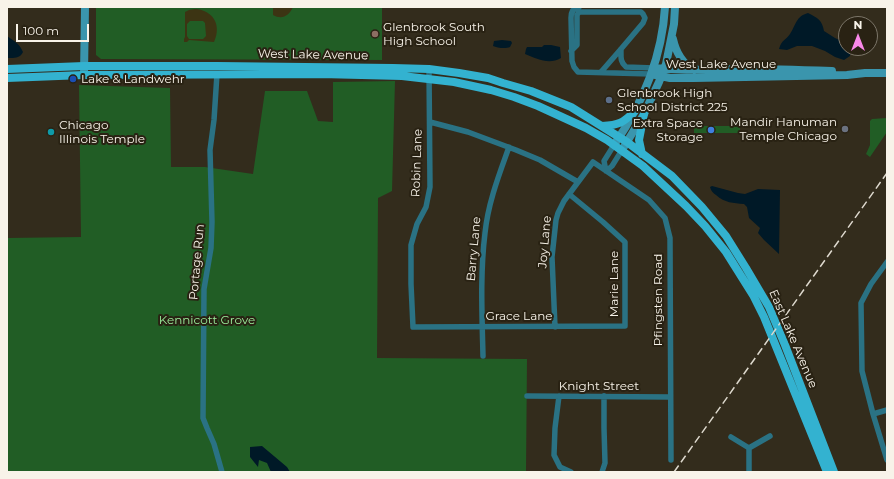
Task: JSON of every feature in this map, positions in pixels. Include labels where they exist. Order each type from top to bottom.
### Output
[{"type":"main road","name":"West Lake Avenue","points":[[7,69],[84,66],[226,66],[429,69],[488,78],[531,91],[571,107],[627,142]]},
{"type":"main road","name":"West Lake Avenue","points":[[7,78],[84,75],[218,74],[321,74],[429,78],[490,90],[514,97],[538,106],[579,125],[622,150]]},
{"type":"main road","points":[[602,126],[618,124],[624,121],[635,111]]},
{"type":"main road","points":[[642,154],[639,140],[644,114]]},
{"type":"main road","name":"East Lake Avenue","points":[[627,142],[672,176],[702,207],[726,236],[769,307],[834,472]]},
{"type":"main road","name":"East Lake Avenue","points":[[622,150],[643,166],[686,206],[705,226],[739,271],[764,317],[827,472]]},
{"type":"street","points":[[84,75],[85,7]]},
{"type":"street","points":[[571,51],[571,15],[574,9],[578,7]]},
{"type":"street","points":[[665,7],[661,41],[644,94],[604,161],[606,171],[612,166],[644,114],[663,73],[672,36],[675,7]]},
{"type":"street","points":[[571,51],[577,45],[577,15],[579,12],[641,12],[645,16],[644,20],[601,72]]},
{"type":"street","points":[[672,36],[676,50],[680,57],[685,64],[694,70]]},
{"type":"street","points":[[621,49],[621,60],[623,64],[626,66],[652,71]]},
{"type":"street","name":"West Lake Avenue","points":[[571,51],[572,64],[578,72],[652,71],[663,73],[694,70],[744,69],[887,73]]},
{"type":"street","name":"Robin Lane","points":[[413,327],[411,245],[417,224],[426,207],[430,186],[429,69]]},
{"type":"street","name":"West Lake Avenue","points":[[663,73],[670,78],[847,75],[865,73]]},
{"type":"street","name":"Portage Run","points":[[218,74],[210,150],[212,222],[211,242],[204,289],[203,418],[214,444],[222,472]]},
{"type":"street","points":[[430,122],[468,132],[509,147],[540,160],[578,182]]},
{"type":"street","name":"Barry Lane","points":[[483,356],[482,279],[485,233],[490,205],[509,147]]},
{"type":"street","name":"Joy Lane","points":[[555,327],[552,258],[558,213],[564,201],[592,162],[606,171]]},
{"type":"street","name":"Pfingsten Road","points":[[606,171],[649,200],[665,218],[670,238],[671,460]]},
{"type":"street","name":"Marie Lane","points":[[569,194],[625,242],[625,326]]},
{"type":"street","points":[[887,262],[871,284],[861,303],[862,371],[887,460]]},
{"type":"street","name":"Grace Lane","points":[[413,327],[625,326]]},
{"type":"street","name":"Knight Street","points":[[528,396],[670,397]]},
{"type":"street","points":[[560,396],[555,428],[554,456],[560,467],[571,472]]},
{"type":"street","points":[[602,472],[605,463],[604,396]]},
{"type":"street","points":[[873,414],[887,410]]},
{"type":"street","points":[[749,448],[770,436]]},
{"type":"street","points":[[731,437],[749,448]]},
{"type":"street","points":[[749,448],[750,472]]},
{"type":"green space","points":[[96,7],[382,7],[382,60],[101,59],[96,55]]},
{"type":"green space","name":"Kennicott Grove","points":[[395,81],[392,191],[378,198],[377,358],[527,359],[526,472],[7,472],[7,238],[81,237],[79,85],[170,88],[171,167],[205,167],[253,174],[265,91],[307,91],[318,121],[333,122],[333,82]]},
{"type":"green space","points":[[887,118],[887,132],[870,157],[866,154],[870,145],[870,121],[872,119]]},
{"type":"green space","points":[[694,126],[740,126],[740,133],[694,133]]},
{"type":"sand","points":[[273,7],[293,7],[287,15],[279,17],[273,15]]},
{"type":"sand","points":[[189,10],[201,10],[211,15],[216,24],[217,30],[214,42],[189,40],[184,42],[185,12]],"holes":[[[190,21],[203,21],[205,23],[206,36],[203,39],[189,39],[187,36],[187,24]]]},
{"type":"water","points":[[808,13],[814,16],[822,24],[824,31],[838,39],[838,56],[850,56],[844,60],[812,46],[797,46],[787,50],[779,49],[782,42],[790,34],[797,21],[804,14]]},
{"type":"water","points":[[7,36],[20,47],[23,52],[20,56],[16,58],[7,58]]},
{"type":"water","points":[[494,41],[511,41],[512,43],[510,47],[502,48],[493,46]]},
{"type":"water","points":[[544,45],[560,47],[561,58],[548,61],[525,54],[527,47],[542,47]]},
{"type":"water","points":[[712,186],[745,194],[758,189],[780,190],[779,254],[758,233],[760,228],[749,218],[747,207],[744,204],[729,202],[719,198],[712,192],[710,187]]},
{"type":"water","points":[[262,446],[287,467],[290,472],[271,472],[267,463],[259,460],[258,467],[250,457],[250,447]]},
{"type":"railway","points":[[674,472],[887,173]]},
{"type":"place","name":"Glenbrook South High School","points":[[375,34]]},
{"type":"place","name":"Lake & Landwehr","points":[[73,79]]},
{"type":"place","name":"Glenbrook High School District 225","points":[[609,100]]},
{"type":"place","name":"Mandir Hanuman Temple Chicago","points":[[845,129]]},
{"type":"place","name":"Extra Space Storage","points":[[711,130]]},
{"type":"place","name":"Chicago Illinois Temple","points":[[51,132]]}]
